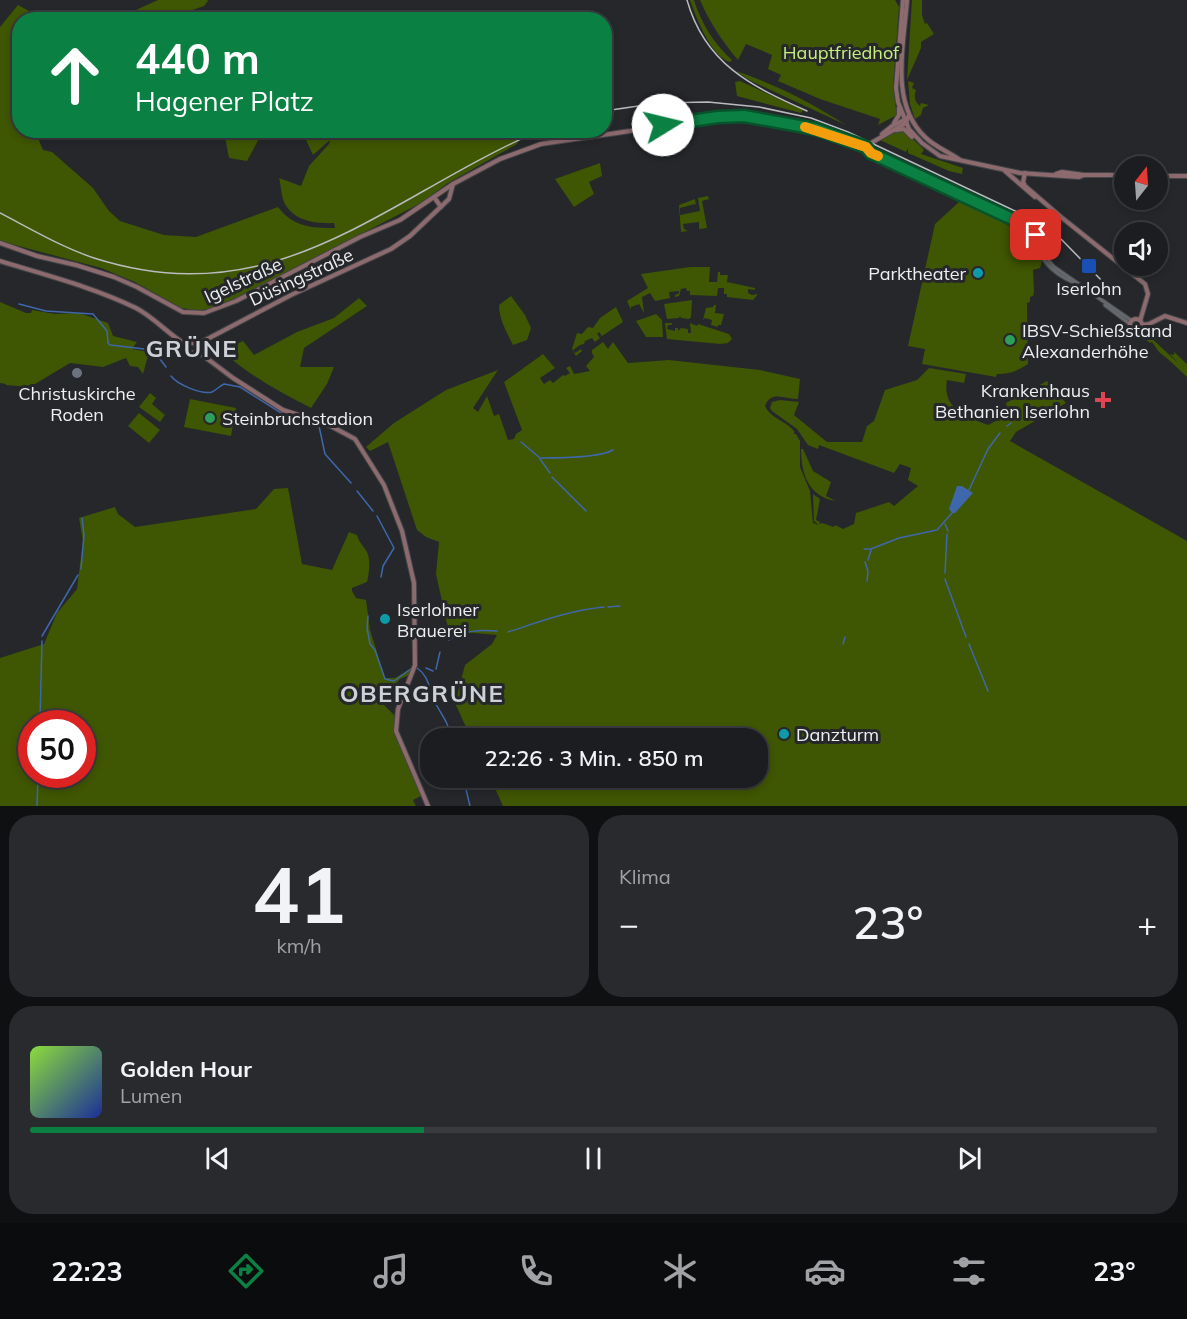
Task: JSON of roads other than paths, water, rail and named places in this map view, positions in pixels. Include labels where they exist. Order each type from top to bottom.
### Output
[{"type":"main road","points":[[883,135],[898,115],[896,88],[905,0]]},
{"type":"main road","points":[[905,0],[902,76],[907,119],[925,138],[948,155]]},
{"type":"main road","points":[[898,102],[922,143]]},
{"type":"main road","name":"Igelstraße","points":[[612,133],[733,116],[816,129],[863,146]]},
{"type":"main road","points":[[892,126],[907,119]]},
{"type":"main road","points":[[863,146],[907,119]]},
{"type":"main road","points":[[883,135],[904,129],[945,158],[1023,173],[1114,175]]},
{"type":"main road","name":"Igelstraße","points":[[0,243],[37,256],[114,277],[137,287],[175,309],[196,314],[213,311],[243,298],[360,237],[400,220],[453,184],[500,159],[525,148],[574,138]]},
{"type":"main road","points":[[918,139],[960,160]]},
{"type":"main road","points":[[1002,169],[1143,282],[1148,291],[1146,304],[1137,323],[1149,327],[1165,316],[1187,323]]},
{"type":"main road","points":[[1020,184],[1023,173]]},
{"type":"main road","points":[[1023,173],[1025,186],[1041,201]]},
{"type":"main road","points":[[1168,176],[1187,176]]},
{"type":"main road","name":"Düsingstraße","points":[[195,345],[291,295],[384,253],[408,237],[441,207],[452,193],[453,184]]},
{"type":"main road","points":[[434,197],[441,207]]},
{"type":"main road","points":[[0,261],[88,289],[136,308],[188,345],[195,345],[197,351],[233,378],[283,410],[327,424],[350,436],[359,444],[392,500],[413,574],[414,668],[398,709],[396,727],[398,738],[428,806]]},
{"type":"main road","points":[[188,345],[189,352],[197,351]]},
{"type":"street","points":[[863,146],[1008,214],[1031,229],[1036,235],[1039,251],[1045,262],[1057,273],[1137,323]]},
{"type":"street","points":[[870,150],[871,153],[1012,218]]},
{"type":"water","points":[[957,486],[962,486],[973,493],[955,513],[952,513],[949,509]]},
{"type":"waterway","points":[[19,304],[46,311],[93,314],[107,331],[110,345],[153,350],[166,367]]},
{"type":"waterway","points":[[171,376],[184,385],[207,393],[224,384],[240,387],[286,416]]},
{"type":"waterway","points":[[1007,426],[1011,423]]},
{"type":"waterway","points":[[319,426],[325,454],[351,483]]},
{"type":"waterway","points":[[969,490],[988,449],[1000,433]]},
{"type":"waterway","points":[[521,442],[540,458],[588,456],[613,450]]},
{"type":"waterway","points":[[540,459],[550,473]]},
{"type":"waterway","points":[[552,477],[586,511]]},
{"type":"waterway","points":[[357,491],[373,511]]},
{"type":"waterway","points":[[864,549],[871,549],[899,538],[937,530],[952,513]]},
{"type":"waterway","points":[[377,516],[394,548],[383,566],[381,577]]},
{"type":"waterway","points":[[81,569],[84,535],[82,518]]},
{"type":"waterway","points":[[945,524],[948,531]]},
{"type":"waterway","points":[[945,573],[947,534]]},
{"type":"waterway","points":[[868,560],[871,550]]},
{"type":"waterway","points":[[865,562],[868,571],[867,581]]},
{"type":"waterway","points":[[42,636],[78,575]]},
{"type":"waterway","points":[[945,579],[966,637]]},
{"type":"waterway","points":[[608,607],[620,606]]},
{"type":"waterway","points":[[508,632],[543,620],[604,607]]},
{"type":"waterway","points":[[368,616],[367,628],[370,644],[375,650],[385,679],[394,681],[412,668]]},
{"type":"waterway","points":[[449,640],[466,632],[497,631]]},
{"type":"waterway","points":[[843,644],[845,637]]},
{"type":"waterway","points":[[40,710],[42,641]]},
{"type":"waterway","points":[[969,644],[988,691]]},
{"type":"waterway","points":[[436,669],[440,652]]},
{"type":"waterway","points":[[417,668],[426,679],[448,728]]},
{"type":"waterway","points":[[426,668],[433,671]]},
{"type":"waterway","points":[[37,806],[38,788]]},
{"type":"waterway","points":[[466,788],[470,806]]},
{"type":"railway","points":[[687,0],[705,41],[718,57],[749,82],[807,111]]},
{"type":"railway","points":[[612,110],[659,103],[708,102],[759,107],[811,118],[848,132],[1034,220],[1062,240],[1106,285]]},
{"type":"railway","points":[[0,213],[58,243],[94,258],[160,272],[220,272],[276,261],[328,241],[380,216],[485,157],[524,138]]},
{"type":"place","name":"Iserlohn","points":[[1089,266]]},
{"type":"place","name":"Parktheater","points":[[978,273]]},
{"type":"place","name":"IBSV-Schießstand Alexanderhöhe","points":[[1010,340]]},
{"type":"place","name":"Christuskirche Roden","points":[[77,373]]},
{"type":"place","name":"Krankenhaus Bethanien Iserlohn","points":[[1103,400]]},
{"type":"place","name":"Steinbruchstadion","points":[[210,418]]},
{"type":"place","name":"Iserlohner Brauerei","points":[[385,619]]},
{"type":"place","name":"Danzturm","points":[[784,734]]},
{"type":"district","name":"GRÜNE","points":[[192,348]]},
{"type":"district","name":"OBERGRÜNE","points":[[422,693]]},
{"type":"park label","name":"Hauptfriedhof","points":[[841,52]]}]
